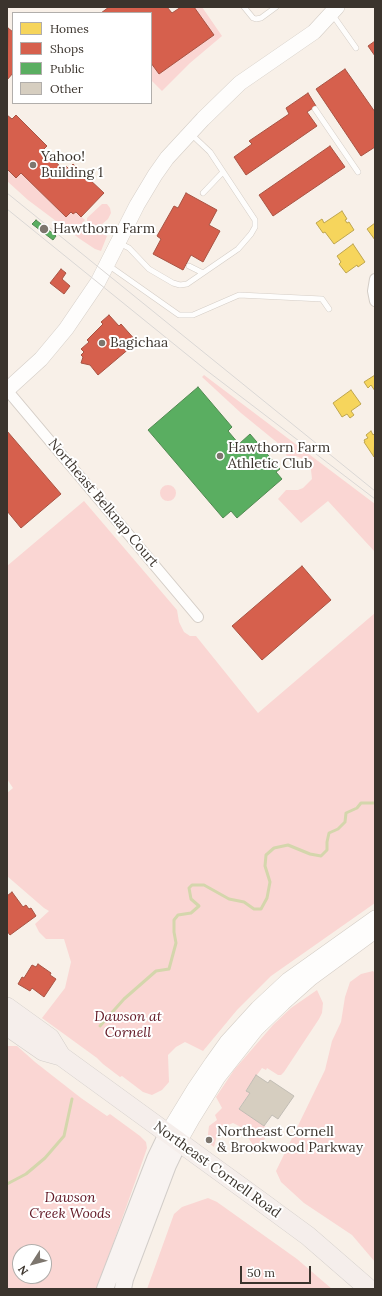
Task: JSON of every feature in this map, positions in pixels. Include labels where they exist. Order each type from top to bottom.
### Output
[{"type":"highway","name":"Northeast Cornell Road","points":[[7,1007],[50,1038],[61,1056]]},
{"type":"highway","name":"Northeast Cornell Road","points":[[15,1034],[43,1051],[61,1056],[308,1236],[369,1289]]},
{"type":"main road","points":[[105,1289],[155,1159],[173,1138]]},
{"type":"main road","points":[[123,1289],[125,1279],[168,1165],[173,1138]]},
{"type":"street","points":[[7,390],[40,359],[66,329],[94,288],[108,264],[137,205],[155,175],[190,132],[240,83],[314,32],[334,10]]},
{"type":"street","points":[[374,282],[375,301]]},
{"type":"street","name":"Northeast Belknap Court","points":[[7,390],[198,616]]},
{"type":"street","points":[[173,1138],[192,1119],[218,1077],[269,1016],[311,978],[374,927]]},
{"type":"lane","points":[[244,7],[253,18],[256,19],[261,18],[276,7]]},
{"type":"lane","points":[[334,10],[356,48]]},
{"type":"lane","points":[[315,109],[358,172]]},
{"type":"lane","points":[[118,242],[129,248],[149,269],[173,283],[180,285],[187,284],[238,249],[251,234],[255,220],[210,152],[190,132]]},
{"type":"lane","points":[[203,193],[223,172]]},
{"type":"lane","points":[[108,264],[179,316],[193,315],[239,294],[322,299],[329,309]]},
{"type":"lane","points":[[189,266],[203,273]]},
{"type":"green space","points":[[194,7],[202,7],[222,36],[190,63],[162,91],[152,81],[152,64],[159,74]]},
{"type":"green space","points":[[7,169],[21,173],[66,217],[71,212],[73,214],[76,212],[85,220],[82,223],[88,232],[93,234],[101,233],[107,236],[101,251],[95,249],[80,239],[28,200],[7,181]]},
{"type":"green space","points":[[102,204],[107,204],[110,208],[111,213],[108,219],[100,226],[95,227],[87,223],[87,218]]},
{"type":"green space","points":[[204,375],[375,504],[375,552],[328,501],[301,523],[278,499],[286,490],[298,490],[303,488],[312,479],[311,470],[307,462],[296,456],[287,456],[279,444],[241,413],[202,377]]},
{"type":"green space","points":[[165,485],[171,485],[176,490],[174,499],[171,501],[165,501],[160,496],[160,490]]},
{"type":"green space","name":"Dawson at Cornell","points":[[84,501],[177,610],[179,622],[184,632],[190,636],[196,636],[258,713],[375,613],[375,903],[271,976],[237,1010],[203,1051],[185,1042],[176,1047],[168,1055],[169,1082],[162,1090],[152,1095],[143,1092],[122,1076],[120,1077],[97,1058],[42,1018],[65,988],[71,962],[64,939],[46,939],[39,932],[35,924],[49,911],[7,876],[7,793],[13,788],[7,779],[7,566]]},
{"type":"green space","points":[[373,971],[375,973],[375,1262],[352,1235],[304,1203],[281,1182],[276,1171],[325,1070],[332,1041],[341,1022],[345,997],[350,982],[361,974]]},
{"type":"green space","points":[[317,990],[323,1003],[322,1013],[284,1072],[281,1075],[278,1075],[267,1068],[266,1070],[262,1068],[246,1090],[250,1093],[239,1108],[270,1130],[263,1142],[270,1148],[265,1151],[255,1148],[241,1127],[233,1123],[223,1127],[218,1132],[214,1147],[207,1142],[209,1126],[217,1120],[215,1115],[222,1108],[216,1097],[234,1070],[273,1025],[291,1008]]},
{"type":"green space","name":"Dawson Creek Woods","points":[[7,1046],[17,1046],[81,1098],[107,1116],[110,1114],[146,1142],[147,1148],[97,1289],[7,1289]]},
{"type":"green space","points":[[208,1198],[217,1202],[297,1259],[332,1289],[147,1289],[174,1214],[182,1207]]},
{"type":"building: Homes","points":[[342,211],[347,219],[345,220],[347,223],[349,222],[354,230],[334,244],[316,223],[322,219],[324,223]]},
{"type":"building: Homes","points":[[375,223],[375,240],[367,229]]},
{"type":"building: Homes","points":[[353,244],[365,262],[358,267],[357,265],[346,273],[339,264],[341,262],[337,256]]},
{"type":"building: Homes","points":[[375,375],[375,391],[371,385],[368,388],[364,382]]},
{"type":"building: Homes","points":[[351,390],[361,404],[351,411],[354,415],[350,418],[347,414],[342,417],[333,403]]},
{"type":"building: Homes","points":[[371,431],[373,435],[375,433],[374,457],[364,442],[364,440],[368,438],[366,435]]},
{"type":"building: Shops","points":[[109,7],[167,7],[172,13],[181,7],[194,7],[214,35],[159,74],[152,64],[152,12],[102,12]]},
{"type":"building: Shops","points":[[8,28],[12,31],[12,74],[7,80]]},
{"type":"building: Shops","points":[[375,41],[375,56],[368,46]]},
{"type":"building: Shops","points":[[345,69],[375,112],[375,147],[361,156],[316,89]]},
{"type":"building: Shops","points":[[308,93],[316,106],[307,112],[317,126],[246,175],[234,157],[252,144],[249,141],[289,114],[286,108]]},
{"type":"building: Shops","name":"Yahoo! Building 1","points":[[7,115],[12,119],[16,115],[47,146],[43,150],[63,169],[66,166],[69,169],[73,164],[104,193],[81,217],[76,212],[73,214],[71,212],[66,217],[21,173],[16,178],[7,169]]},
{"type":"building: Shops","points":[[330,146],[345,167],[273,216],[259,195]]},
{"type":"building: Shops","points":[[186,193],[217,210],[209,225],[220,231],[203,262],[191,255],[183,270],[153,254],[161,239],[157,236],[174,206],[178,208]]},
{"type":"building: Shops","points":[[61,269],[66,273],[62,279],[70,286],[64,294],[50,283]]},
{"type":"building: Shops","points":[[109,315],[119,326],[121,324],[137,342],[98,375],[90,365],[81,363],[83,357],[81,355],[84,352],[81,349],[89,342],[87,340],[103,324],[101,322]]},
{"type":"building: Shops","points":[[7,431],[61,494],[21,528],[7,511]]},
{"type":"building: Shops","points":[[302,566],[331,600],[262,660],[232,626]]},
{"type":"building: Shops","points":[[12,892],[23,907],[26,905],[29,909],[31,908],[36,916],[10,935],[7,931],[7,896]]},
{"type":"building: Shops","points":[[38,964],[51,973],[50,975],[56,979],[44,997],[32,988],[30,991],[18,984],[22,977],[24,978],[32,965],[36,967]]},
{"type":"building: Public","points":[[36,220],[56,236],[53,240],[32,224]]},
{"type":"building: Public","name":"Hawthorn Farm Athletic Club","points":[[198,387],[232,427],[228,431],[239,444],[250,434],[280,469],[276,472],[282,479],[237,518],[231,511],[223,518],[148,430]]},
{"type":"building: Other","points":[[256,1075],[268,1083],[270,1080],[294,1096],[278,1119],[272,1115],[264,1126],[239,1109],[250,1093],[246,1091]]},
{"type":"waterway","points":[[100,1026],[124,999],[156,971],[169,969],[176,943],[174,920],[178,915],[191,913],[199,906],[191,899],[189,888],[192,885],[204,885],[229,899],[244,902],[254,909],[261,909],[267,898],[270,882],[265,866],[266,855],[274,848],[288,845],[310,854],[321,856],[327,850],[329,833],[338,829],[345,822],[346,813],[357,808],[361,803],[375,803]]},
{"type":"waterway","points":[[7,1184],[26,1174],[45,1158],[64,1136],[72,1099]]},
{"type":"tram line","points":[[7,193],[375,491]]},
{"type":"tram line","points":[[7,209],[206,370],[375,499]]},
{"type":"place","name":"Yahoo! Building 1","points":[[33,165]]},
{"type":"place","name":"Hawthorn Farm","points":[[44,229]]},
{"type":"place","name":"Bagichaa","points":[[102,343]]},
{"type":"place","name":"Hawthorn Farm Athletic Club","points":[[220,456]]},
{"type":"place","name":"Northeast Cornell & Brookwood Parkway","points":[[209,1140]]}]
